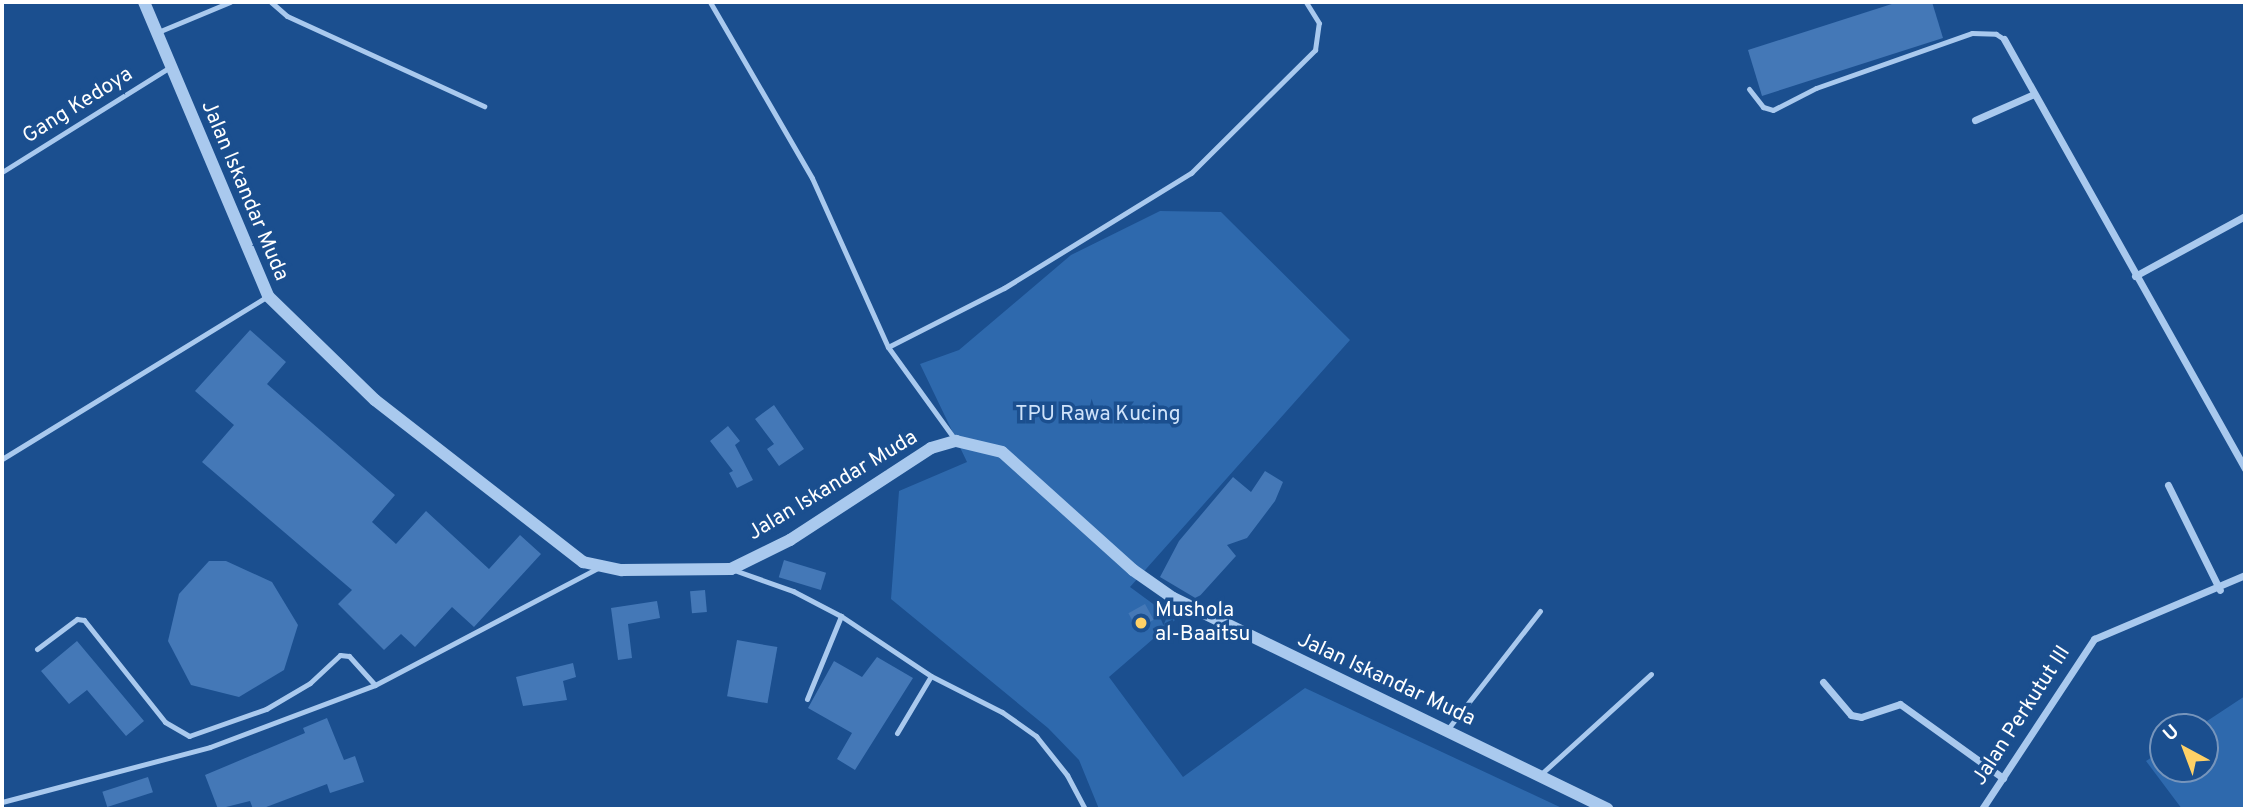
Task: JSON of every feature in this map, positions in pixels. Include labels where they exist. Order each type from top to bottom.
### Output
[{"type":"street","name":"Jalan Iskandar Muda","points":[[144,2],[268,296],[375,400],[597,568],[731,569],[790,540],[931,448],[956,441],[1002,452],[1133,570],[1173,598],[1606,809]]},
{"type":"street","points":[[2004,39],[2245,469]]},
{"type":"street","points":[[1975,120],[2035,94]]},
{"type":"street","points":[[2135,275],[2245,216]]},
{"type":"street","points":[[2168,485],[2220,590]]},
{"type":"street","name":"Jalan Perkutut III","points":[[1982,809],[2094,639],[2220,590],[2245,575]]},
{"type":"street","points":[[1823,682],[1851,715],[1861,717],[1900,704],[2003,778]]},
{"type":"lane","points":[[157,33],[230,2]]},
{"type":"lane","points":[[271,2],[287,16],[484,107]]},
{"type":"lane","points":[[710,2],[812,178],[888,347],[956,441]]},
{"type":"lane","points":[[888,347],[1004,288],[1191,173],[1315,50],[1319,23],[1306,2]]},
{"type":"lane","points":[[1749,89],[1763,107],[1773,110],[1816,88],[1972,33],[1996,34],[2004,39]]},
{"type":"lane","name":"Gang Kedoya","points":[[2,172],[170,67]]},
{"type":"lane","points":[[2,459],[268,296]]},
{"type":"lane","points":[[2,802],[210,747],[374,685],[597,568]]},
{"type":"lane","points":[[731,569],[793,591],[841,616],[931,676],[1002,712],[1036,737],[1067,775],[1085,809]]},
{"type":"lane","points":[[1447,731],[1540,611]]},
{"type":"lane","points":[[807,699],[841,616]]},
{"type":"lane","points":[[37,649],[76,619],[83,620],[165,722],[189,736],[266,709],[310,683],[340,655],[349,656],[374,685]]},
{"type":"lane","points":[[1539,775],[1651,674]]},
{"type":"lane","points":[[897,733],[931,676]]},
{"type":"green space","name":"TPU Rawa Kucing","points":[[1160,211],[1221,212],[1350,340],[1130,587],[1175,620],[1109,677],[1183,777],[1305,688],[1564,809],[1099,809],[1079,760],[1048,728],[891,599],[899,491],[967,462],[920,364],[959,350],[1071,255]]},
{"type":"green space","points":[[2245,696],[2245,809],[2182,809],[2162,783],[2219,783],[2219,713]]},
{"type":"building","points":[[1898,2],[1932,2],[1943,38],[1762,96],[1748,50]]},
{"type":"building","points":[[250,330],[286,362],[267,384],[395,495],[372,522],[396,544],[426,511],[489,569],[520,535],[541,554],[474,627],[452,607],[415,647],[401,634],[384,650],[338,604],[352,590],[202,462],[234,425],[195,391]]},
{"type":"building","points":[[774,405],[804,449],[779,466],[767,449],[774,444],[755,419]]},
{"type":"building","points":[[728,426],[740,441],[735,445],[753,480],[737,488],[729,473],[733,471],[710,441]]},
{"type":"building","points":[[1265,471],[1283,482],[1275,501],[1247,538],[1227,545],[1236,556],[1197,599],[1160,577],[1179,541],[1233,477],[1251,492]]},
{"type":"building","points":[[784,560],[826,573],[821,590],[779,577]]},
{"type":"building","points":[[209,561],[226,561],[272,582],[298,625],[284,670],[239,697],[191,685],[168,641],[179,594]]},
{"type":"building","points":[[705,590],[707,612],[692,613],[690,591]]},
{"type":"building","points":[[657,601],[660,618],[628,624],[632,658],[618,660],[611,608]]},
{"type":"building","points":[[1145,604],[1154,620],[1137,629],[1128,613]]},
{"type":"building","points":[[737,640],[777,647],[767,703],[727,696]]},
{"type":"building","points":[[77,641],[144,721],[126,736],[87,690],[69,704],[41,671]]},
{"type":"building","points":[[877,657],[913,678],[855,770],[837,759],[852,733],[808,708],[834,661],[862,677]]},
{"type":"building","points":[[573,663],[576,677],[563,681],[567,700],[523,706],[516,677]]},
{"type":"building","points":[[327,718],[344,760],[355,756],[364,782],[330,793],[327,784],[261,809],[253,809],[250,801],[218,809],[205,775],[305,733],[303,728]]},
{"type":"building","points":[[148,777],[153,792],[107,807],[102,792]]},
{"type":"place","name":"Mushola al-Baaitsu","points":[[1141,623]]}]
